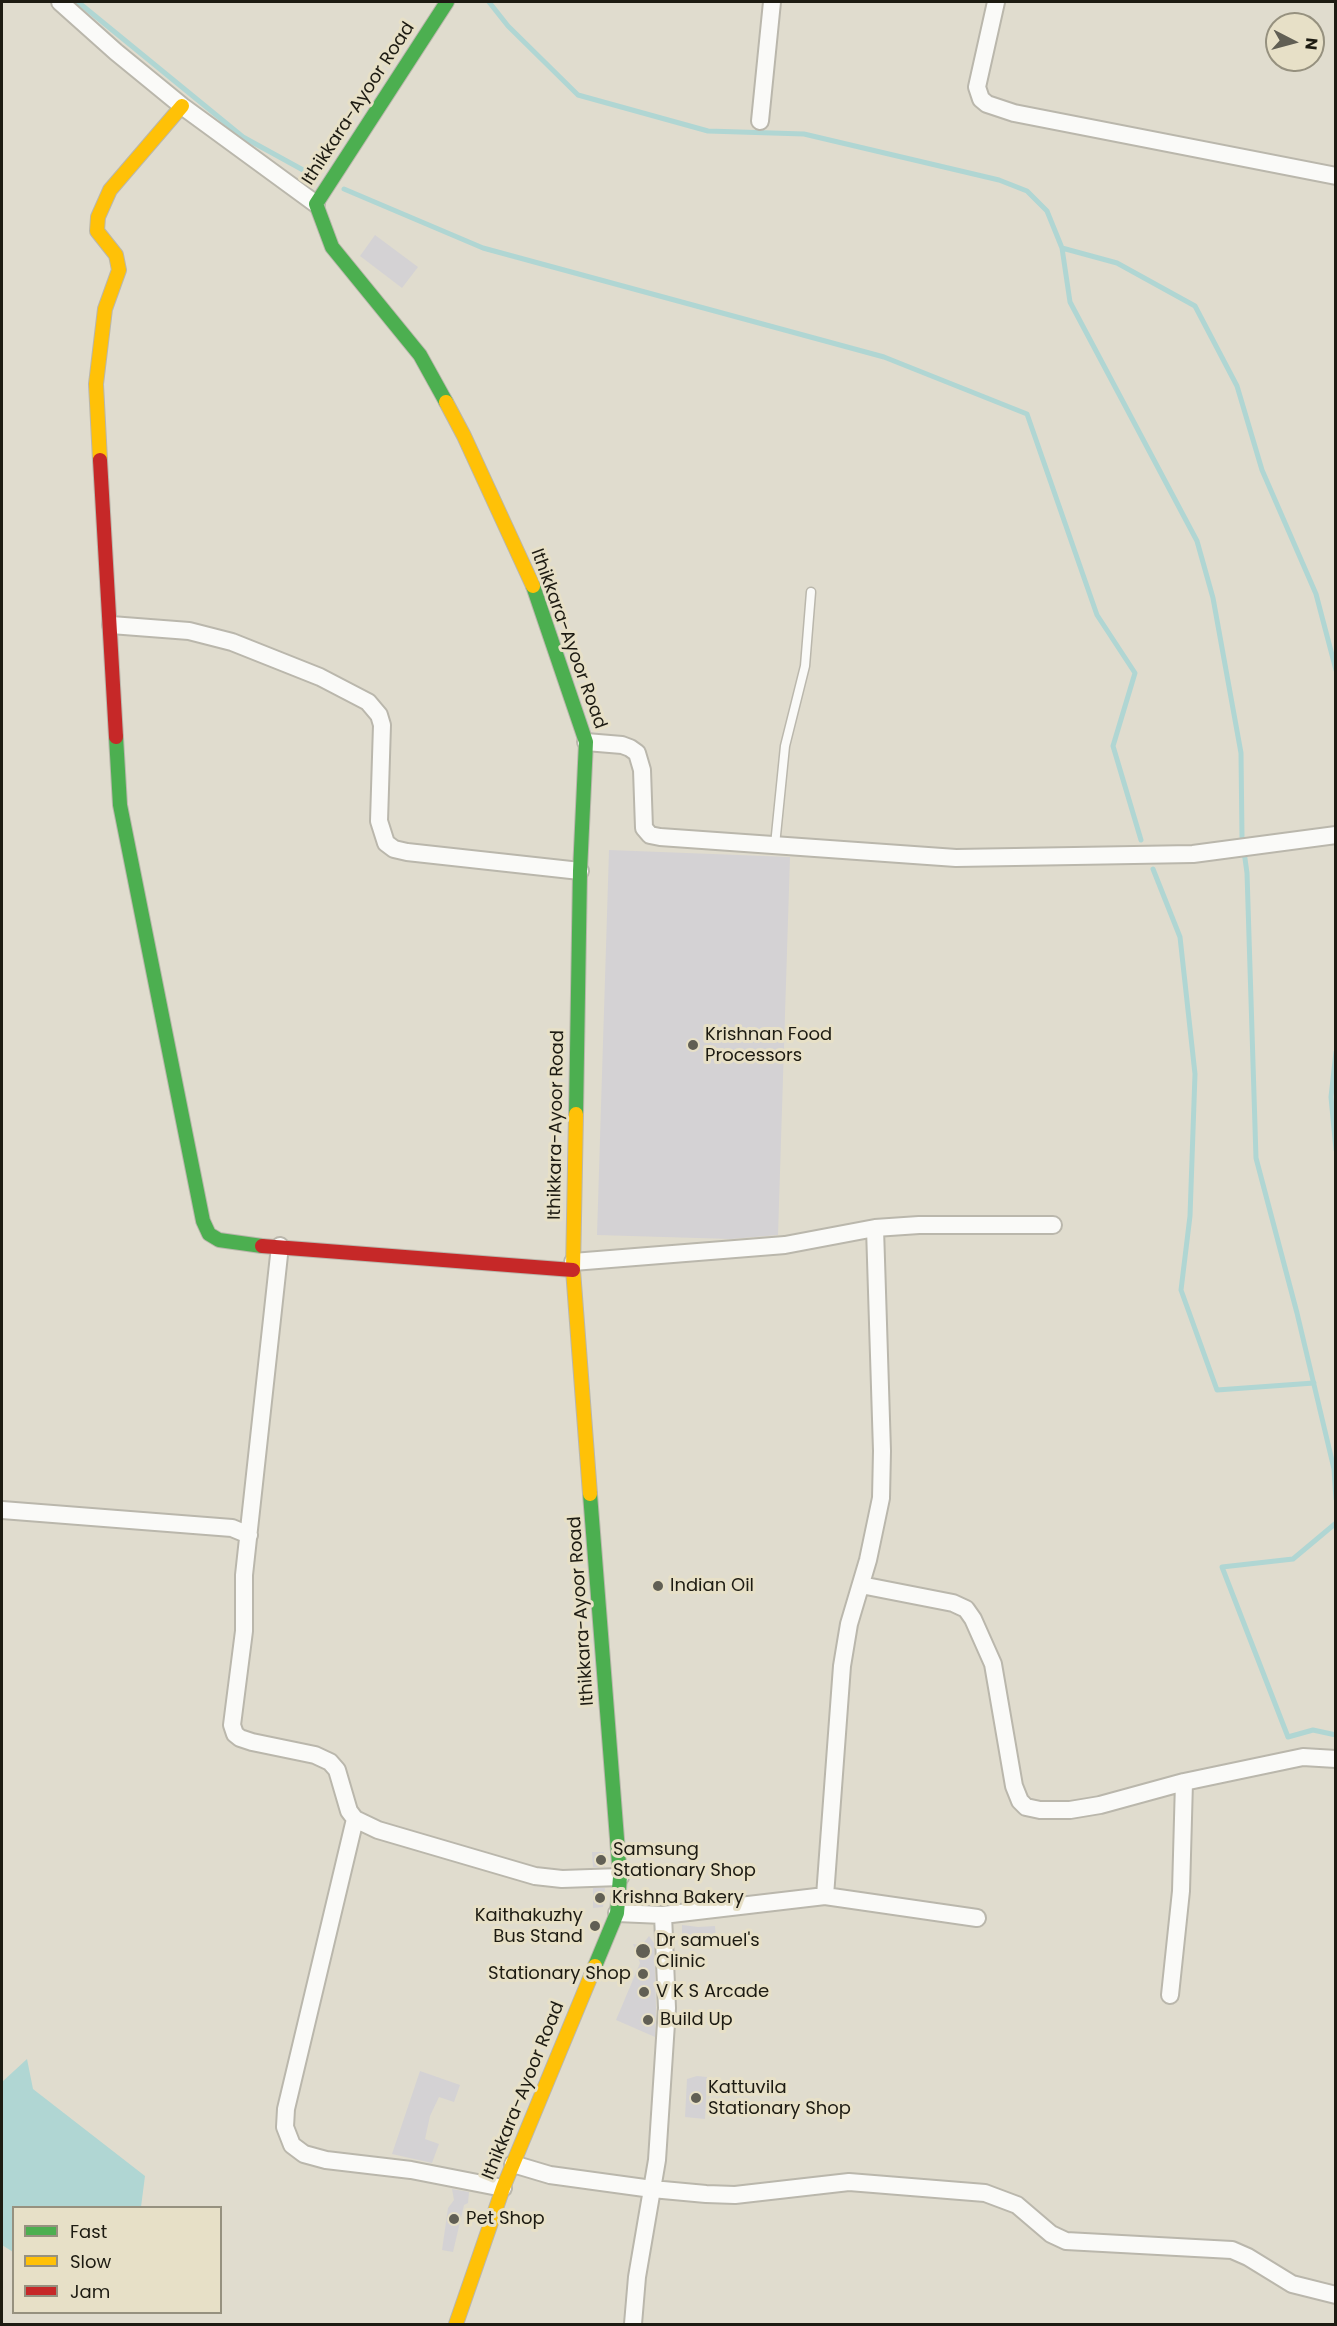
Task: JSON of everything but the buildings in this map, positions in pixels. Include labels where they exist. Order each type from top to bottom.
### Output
[{"type":"main road","name":"Ithikkara-Ayoor Road","points":[[447,2],[316,204],[332,247],[420,355],[464,436],[531,580],[586,742],[580,870],[573,1266],[620,1877],[617,1913],[503,2188],[456,2325]]},
{"type":"main road","points":[[182,106],[110,190],[98,217],[98,231],[116,255],[118,270],[105,309],[96,384],[120,806],[203,1221],[209,1234],[219,1240],[236,1244],[573,1266]]},
{"type":"street","points":[[60,2],[182,106],[316,204]]},
{"type":"street","points":[[760,121],[772,2]]},
{"type":"street","points":[[996,2],[977,87],[981,99],[987,104],[1014,113],[1335,176]]},
{"type":"street","points":[[111,625],[189,631],[232,642],[320,677],[368,702],[379,715],[382,725],[379,821],[386,843],[394,849],[580,870]]},
{"type":"street","points":[[586,742],[622,746],[636,753],[642,770],[644,828],[650,834],[956,858],[1193,854],[1335,835]]},
{"type":"street","points":[[573,1266],[785,1245],[875,1228],[919,1225],[1053,1225]]},
{"type":"street","points":[[825,1896],[842,1666],[849,1624],[861,1585],[881,1498],[882,1451],[875,1228]]},
{"type":"street","points":[[280,1246],[244,1575],[244,1631],[232,1725],[235,1734],[252,1742],[315,1755],[330,1762],[337,1770],[349,1810],[355,1819],[378,1830],[535,1876],[562,1879],[620,1877]]},
{"type":"street","points":[[2,1510],[232,1528],[249,1535]]},
{"type":"street","points":[[861,1585],[953,1603],[966,1610],[973,1619],[993,1664],[1014,1786],[1020,1801],[1026,1807],[1040,1810],[1070,1810],[1100,1806],[1184,1782],[1303,1757],[1335,1758]]},
{"type":"street","points":[[1170,1995],[1181,1891],[1184,1782]]},
{"type":"street","points":[[355,1819],[286,2109],[285,2127],[292,2145],[304,2154],[326,2160],[411,2170],[503,2188]]},
{"type":"street","points":[[617,1913],[663,1915],[825,1896],[977,1918]]},
{"type":"street","points":[[633,2325],[637,2277],[657,2160],[667,2008],[663,1915]]},
{"type":"street","points":[[513,2164],[550,2175],[652,2189],[735,2195],[849,2182],[985,2193],[1017,2205],[1051,2234],[1066,2241],[1232,2250],[1292,2284],[1335,2295]]},
{"type":"lane","points":[[775,845],[785,747],[805,666],[811,592]]},
{"type":"water","points":[[27,2059],[33,2089],[145,2176],[141,2206],[12,2206],[12,2251],[2,2245],[2,2082]]},
{"type":"waterway","points":[[78,2],[243,137],[314,176]]},
{"type":"waterway","points":[[489,2],[508,26],[578,95],[708,131],[804,134],[999,180],[1027,191],[1047,211],[1062,248],[1070,302],[1197,541],[1213,598],[1241,753],[1242,837],[1247,873],[1256,1158],[1297,1313],[1334,1469],[1336,1499]]},
{"type":"waterway","points":[[344,189],[483,248],[884,357],[1027,414],[1097,615],[1135,673],[1113,746],[1141,840]]},
{"type":"waterway","points":[[1062,248],[1117,263],[1195,306],[1237,386],[1262,470],[1316,594],[1336,670]]},
{"type":"waterway","points":[[1153,869],[1180,937],[1195,1074],[1190,1216],[1181,1290],[1217,1390],[1314,1383]]},
{"type":"waterway","points":[[1336,1052],[1331,1097],[1336,1150]]},
{"type":"waterway","points":[[1336,1523],[1293,1559],[1222,1567],[1288,1737],[1313,1730],[1336,1735]]},
{"type":"traffic: fast","points":[[446,402],[420,355],[332,247],[316,204],[447,2]]},
{"type":"traffic: fast","points":[[533,586],[586,742],[580,871],[576,1114]]},
{"type":"traffic: fast","points":[[116,737],[120,805],[203,1221],[209,1234],[219,1240],[262,1246]]},
{"type":"traffic: fast","points":[[590,1494],[620,1877],[617,1913],[595,1966]]},
{"type":"traffic: slow","points":[[100,460],[96,384],[105,309],[119,270],[116,255],[97,231],[98,217],[110,190],[182,106]]},
{"type":"traffic: slow","points":[[446,402],[533,586]]},
{"type":"traffic: slow","points":[[576,1114],[573,1270],[590,1494]]},
{"type":"traffic: slow","points":[[456,2324],[503,2188],[595,1966]]},
{"type":"traffic: jam","points":[[100,460],[116,737]]},
{"type":"traffic: jam","points":[[262,1246],[573,1270]]},
{"type":"place","name":"Krishnan Food Processors","points":[[693,1045]]},
{"type":"place","name":"Indian Oil","points":[[658,1586]]},
{"type":"place","name":"Samsung Stationary Shop","points":[[601,1860]]},
{"type":"place","name":"Krishna Bakery","points":[[600,1898]]},
{"type":"place","name":"Kaithakuzhy Bus Stand","points":[[595,1926]]},
{"type":"place","name":"Dr samuel's Clinic","points":[[643,1951]]},
{"type":"place","name":"Stationary Shop","points":[[643,1974]]},
{"type":"place","name":"V K S Arcade","points":[[644,1992]]},
{"type":"place","name":"Build Up","points":[[648,2020]]},
{"type":"place","name":"Kattuvila Stationary Shop","points":[[696,2098]]},
{"type":"place","name":"Pet Shop","points":[[454,2219]]}]
